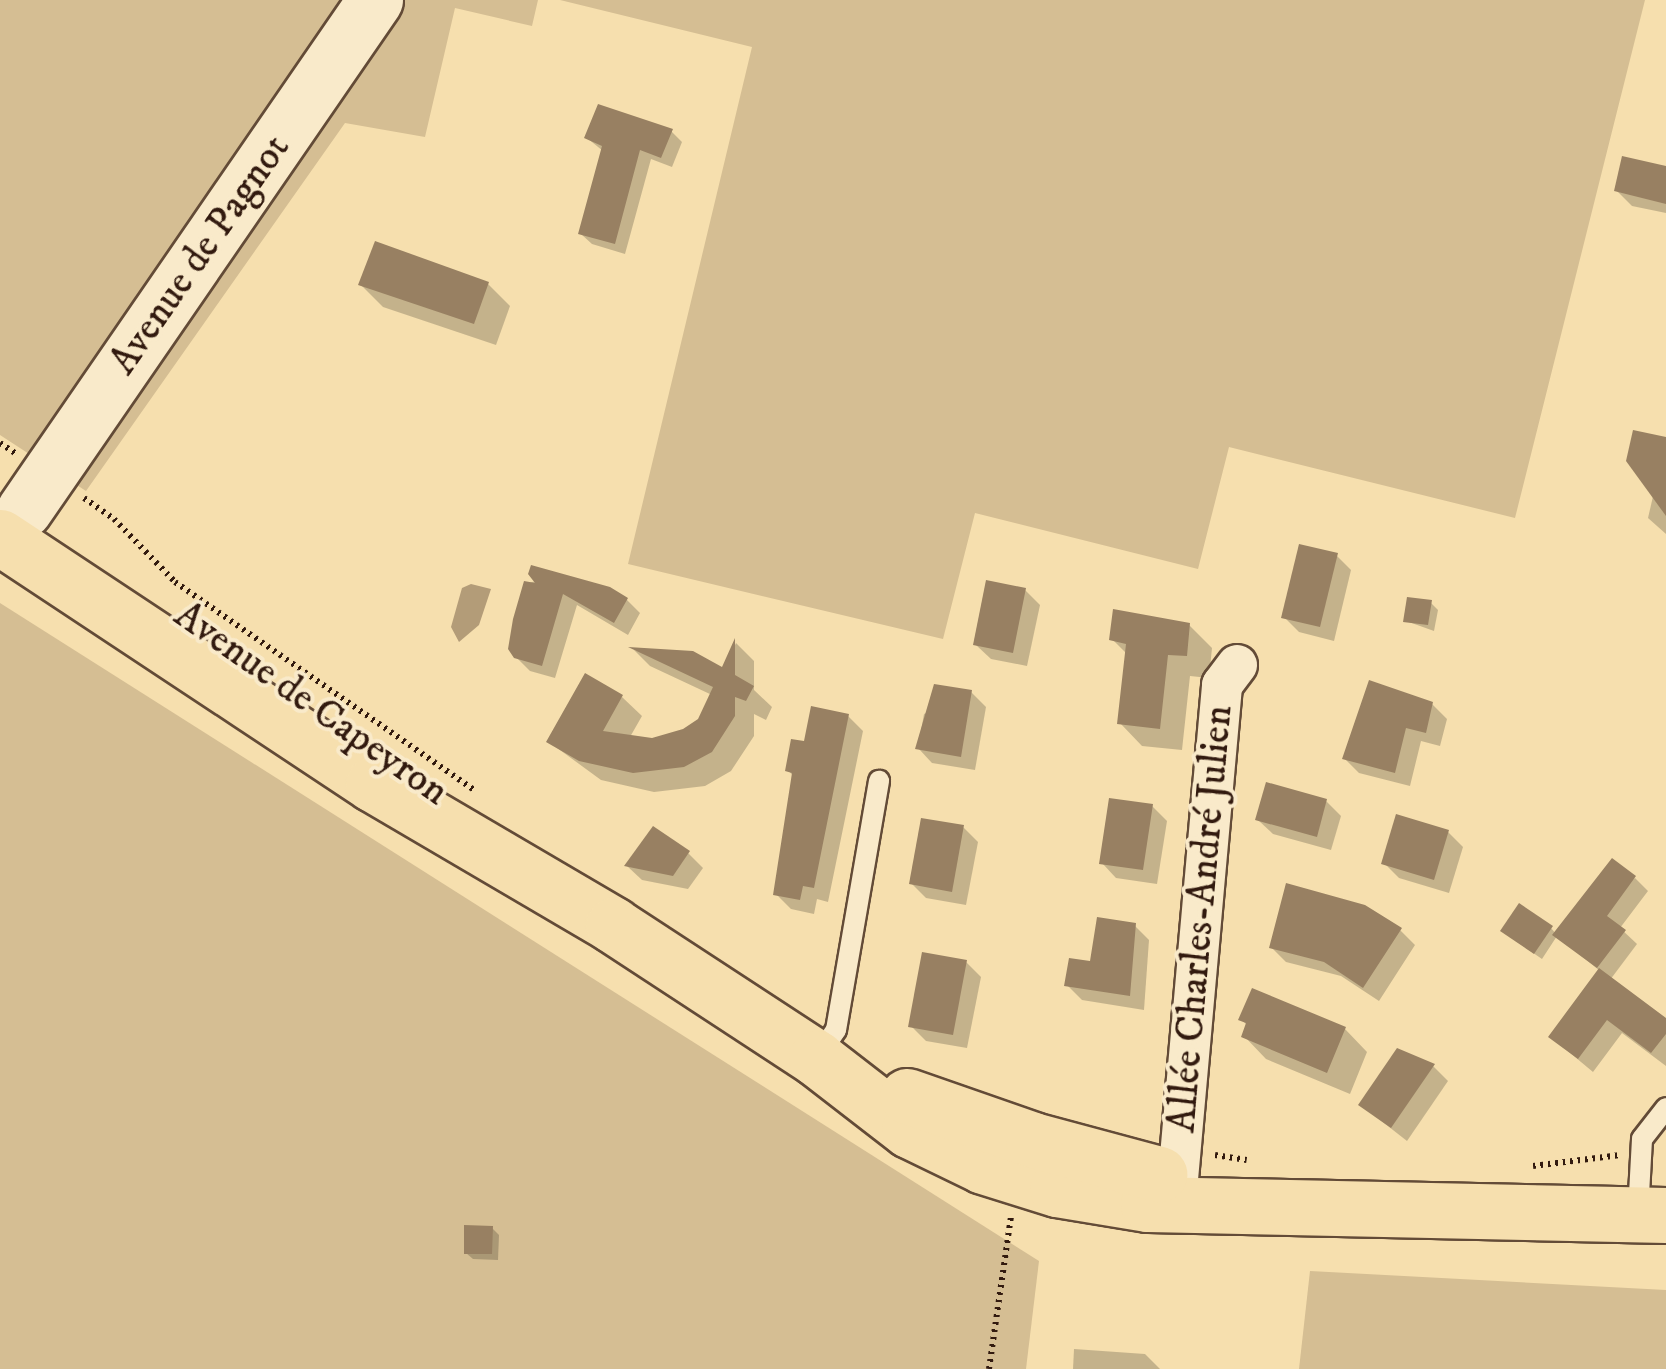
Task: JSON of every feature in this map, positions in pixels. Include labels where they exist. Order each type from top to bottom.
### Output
[{"type":"main road","name":"Avenue de Capeyron","points":[[15,487],[393,758],[613,925],[816,1058],[909,1130],[1022,1179],[1148,1204],[1318,1204],[1652,1215]]},
{"type":"main road","name":"Avenue de Capeyron","points":[[816,1058],[996,1128],[1178,1179],[1318,1204]]},
{"type":"street","name":"Avenue de Pagnot","points":[[15,487],[375,0]]},
{"type":"street","name":"Allée Charles-André Julien","points":[[1178,1179],[1222,685],[1237,665]]},
{"type":"lane","points":[[816,1058],[836,1030],[879,781]]},
{"type":"lane","points":[[1652,1215],[1642,1139],[1666,1108]]},
{"type":"path","points":[[15,487],[114,519],[175,582],[481,794]]},
{"type":"path","points":[[989,1369],[1022,1179]]},
{"type":"shaded area","points":[[0,0],[538,0],[532,26],[455,8],[425,137],[345,123],[86,491],[0,435]]},
{"type":"shaded area","points":[[560,0],[1645,0],[1515,518],[1229,447],[1198,569],[975,513],[943,639],[628,564],[752,47]]},
{"type":"shaded area","points":[[471,584],[491,589],[479,625],[459,642],[451,627],[462,588]]},
{"type":"shaded area","points":[[0,603],[1039,1261],[1026,1369],[0,1369]]},
{"type":"shaded area","points":[[1310,1271],[1666,1290],[1666,1369],[1299,1369]]},
{"type":"building","points":[[598,104],[673,129],[661,158],[640,150],[615,244],[578,234],[602,146],[584,138]]},
{"type":"building","points":[[1622,156],[1666,166],[1666,204],[1614,191]]},
{"type":"building","points":[[375,241],[489,282],[474,324],[358,285]]},
{"type":"building","points":[[1633,430],[1666,437],[1666,516],[1626,461]]},
{"type":"building","points":[[1299,544],[1338,553],[1320,627],[1281,618]]},
{"type":"building","points":[[531,565],[610,587],[628,598],[614,623],[563,594],[542,666],[514,658],[508,649],[513,619],[524,581],[535,583],[528,574]]},
{"type":"building","points":[[986,580],[1026,588],[1013,653],[973,645]]},
{"type":"building","points":[[1407,597],[1432,600],[1428,625],[1403,622]]},
{"type":"building","points":[[1113,609],[1190,623],[1187,656],[1168,655],[1160,729],[1117,724],[1126,644],[1109,640]]},
{"type":"building","points":[[735,638],[735,675],[754,686],[746,701],[735,697],[735,716],[712,752],[684,767],[633,773],[579,761],[546,742],[585,673],[623,695],[603,731],[652,738],[683,729],[698,719],[713,687],[628,647],[693,651],[722,667]]},
{"type":"building","points":[[1369,680],[1433,702],[1426,733],[1406,728],[1395,773],[1342,759]]},
{"type":"building","points":[[934,684],[972,690],[961,757],[915,749]]},
{"type":"building","points":[[811,706],[849,714],[814,888],[803,886],[800,900],[773,895],[792,773],[785,771],[791,739],[804,741]]},
{"type":"building","points":[[1266,782],[1327,799],[1317,837],[1255,820]]},
{"type":"building","points":[[1109,798],[1153,804],[1143,870],[1099,864]]},
{"type":"building","points":[[1396,814],[1449,830],[1434,880],[1381,864]]},
{"type":"building","points":[[921,818],[964,825],[952,892],[909,884]]},
{"type":"building","points":[[653,826],[690,851],[673,876],[624,866]]},
{"type":"building","points":[[1612,858],[1636,876],[1607,916],[1626,930],[1597,968],[1552,935]]},
{"type":"building","points":[[1286,883],[1365,905],[1402,928],[1363,988],[1324,962],[1269,948]]},
{"type":"building","points":[[1519,903],[1553,926],[1534,954],[1500,931]]},
{"type":"building","points":[[1097,917],[1136,923],[1130,996],[1064,986],[1069,958],[1090,961]]},
{"type":"building","points":[[922,952],[967,960],[953,1035],[908,1027]]},
{"type":"building","points":[[1599,968],[1666,1018],[1666,1034],[1651,1053],[1607,1020],[1578,1059],[1548,1037]]},
{"type":"building","points":[[1252,988],[1346,1027],[1327,1073],[1241,1037],[1246,1023],[1238,1020]]},
{"type":"building","points":[[1397,1048],[1435,1064],[1391,1128],[1358,1105]]},
{"type":"building","points":[[464,1225],[493,1226],[492,1254],[464,1254]]}]
